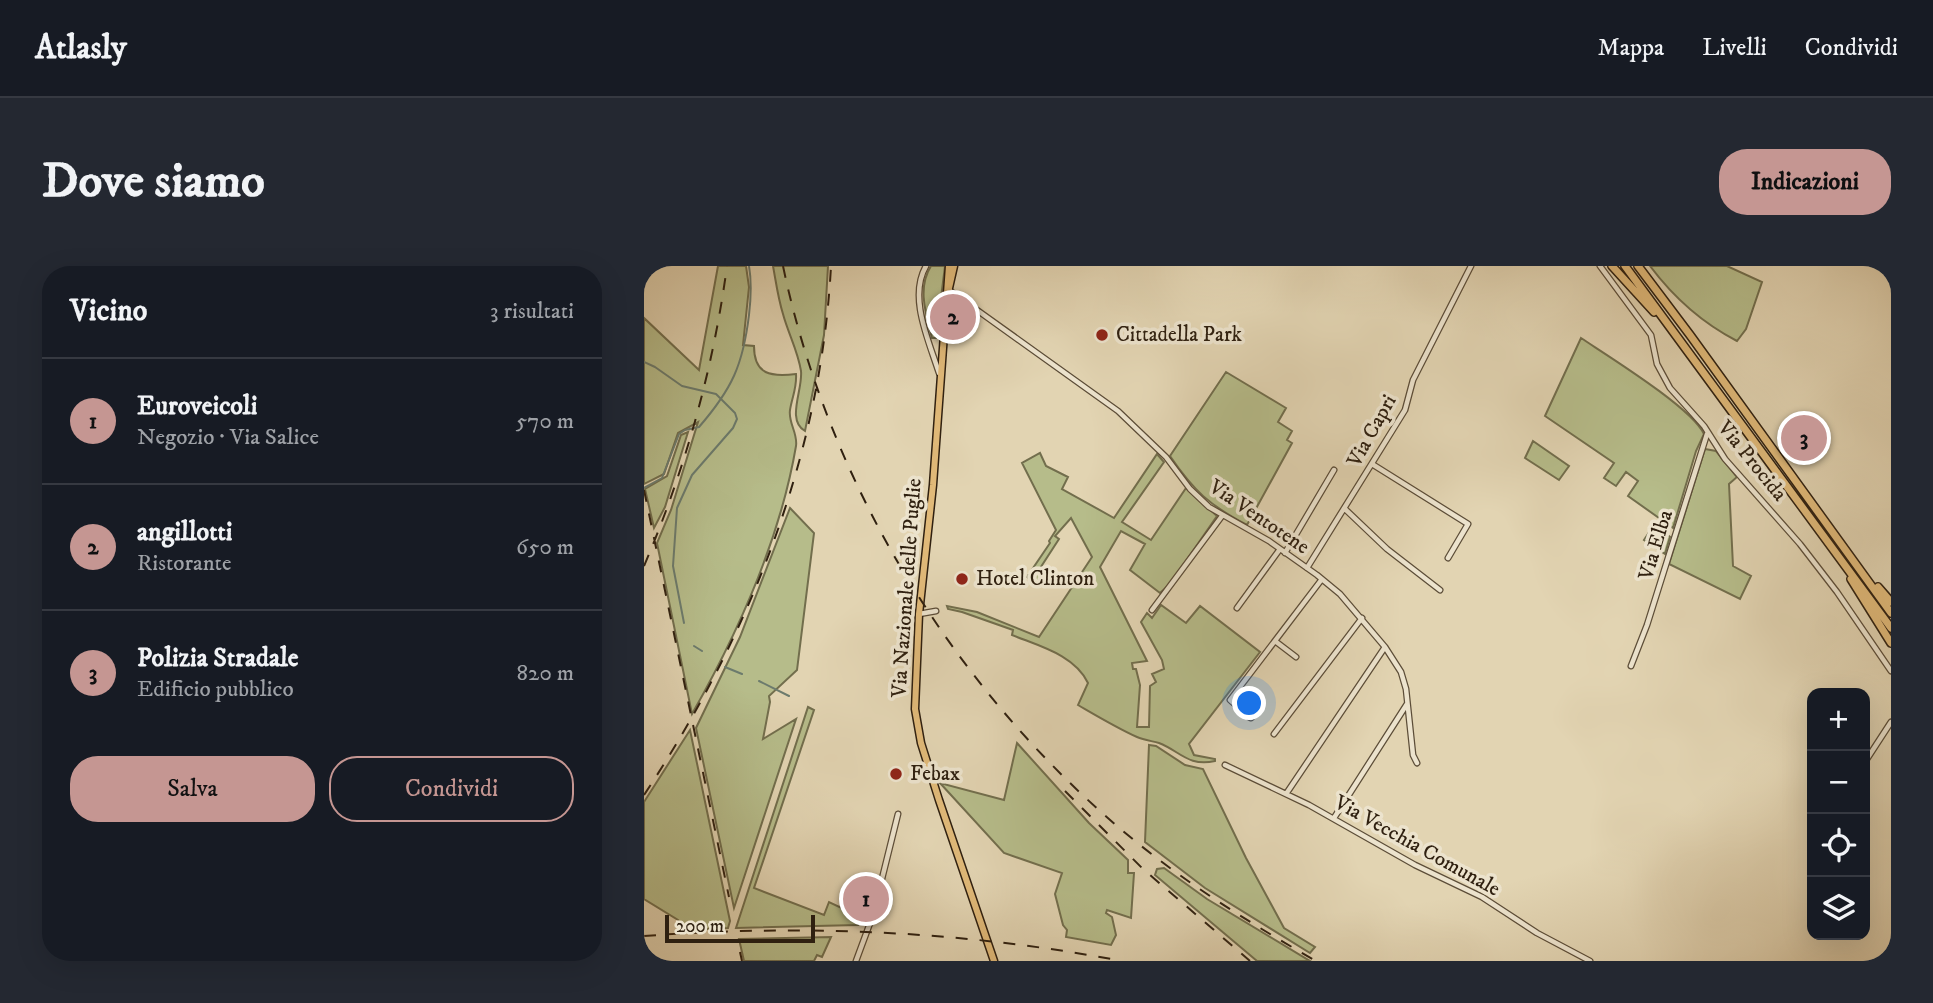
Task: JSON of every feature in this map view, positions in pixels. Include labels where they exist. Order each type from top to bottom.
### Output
[{"type":"highway","points":[[1612,266],[1680,340]]},
{"type":"highway","points":[[1625,266],[1891,628]]},
{"type":"highway","points":[[1638,266],[1891,613]]},
{"type":"highway","points":[[1848,554],[1891,603]]},
{"type":"highway","points":[[1841,560],[1873,618],[1891,643]]},
{"type":"main road","name":"Via Nazionale delle Puglie","points":[[949,266],[949,290]]},
{"type":"main road","name":"Via Nazionale delle Puglie","points":[[954,266],[940,374],[915,690],[917,724],[939,800],[993,961]]},
{"type":"street","points":[[926,266],[919,281],[919,301],[940,374]]},
{"type":"street","name":"Via Capri","points":[[1307,568],[1405,410],[1413,380],[1471,266]]},
{"type":"street","name":"Via Procida","points":[[1600,266],[1651,335],[1657,364],[1670,388],[1725,459],[1822,572],[1891,671]]},
{"type":"street","name":"Via Ventotene","points":[[949,290],[994,319],[1130,419],[1209,507],[1256,532],[1307,568],[1362,618],[1401,673],[1406,689],[1413,755],[1417,763]]},
{"type":"street","points":[[928,339],[936,348],[943,343]]},
{"type":"street","name":"Via Elba","points":[[1631,666],[1647,625],[1707,433]]},
{"type":"street","points":[[1372,464],[1468,524],[1447,558]]},
{"type":"street","points":[[1285,553],[1334,470]]},
{"type":"street","points":[[1345,509],[1387,549],[1440,590]]},
{"type":"street","points":[[1152,610],[1222,516]]},
{"type":"street","points":[[1237,608],[1280,549]]},
{"type":"street","points":[[1255,714],[1249,717],[1230,700],[1322,579]]},
{"type":"street","points":[[919,614],[936,611]]},
{"type":"street","points":[[1273,734],[1362,618]]},
{"type":"street","points":[[1275,641],[1296,657]]},
{"type":"street","points":[[1286,794],[1385,647]]},
{"type":"street","points":[[1334,818],[1407,703]]},
{"type":"street","points":[[1870,754],[1891,722]]},
{"type":"street","name":"Via Vecchia Comunale","points":[[1225,765],[1334,818],[1415,865],[1482,897],[1537,933],[1590,961]]},
{"type":"street","points":[[856,961],[873,915],[898,814]]},
{"type":"green space","points":[[718,266],[746,266],[749,287],[743,345],[754,346],[757,363],[766,372],[779,375],[796,374],[790,419],[796,446],[780,516],[756,584],[726,650],[692,714],[657,543],[671,510],[698,422],[678,433],[664,474],[644,484],[644,318],[699,370]]},
{"type":"green space","points":[[773,266],[828,266],[824,335],[805,431],[799,426],[796,412],[801,379],[800,364],[781,308]]},
{"type":"green space","points":[[931,266],[945,266],[936,338],[932,338],[924,301],[924,283]]},
{"type":"green space","points":[[1650,266],[1727,266],[1762,282],[1746,329],[1737,341],[1689,309]]},
{"type":"green space","points":[[1581,338],[1668,397],[1704,434],[1696,451],[1673,528],[1628,496],[1638,481],[1626,472],[1616,486],[1604,478],[1614,463],[1545,416]]},
{"type":"green space","points":[[1226,372],[1286,408],[1278,422],[1292,431],[1287,440],[1292,443],[1247,525],[1203,496],[1170,456]]},
{"type":"green space","points":[[688,432],[665,507],[654,528],[645,489],[667,476],[681,435]]},
{"type":"green space","points":[[1533,441],[1569,466],[1559,480],[1525,458]]},
{"type":"green space","points":[[1705,449],[1716,451],[1737,477],[1729,484],[1733,566],[1751,576],[1740,599],[1669,564]]},
{"type":"green space","points":[[1040,453],[1046,466],[1068,477],[1062,489],[1114,518],[1157,454],[1164,462],[1122,522],[1151,540],[1186,488],[1217,516],[1170,584],[1160,593],[1130,570],[1145,544],[1121,531],[1100,567],[1147,661],[1132,663],[1140,685],[1137,727],[1149,727],[1150,686],[1156,682],[1152,674],[1164,669],[1162,660],[1141,622],[1147,613],[1152,618],[1161,605],[1186,623],[1200,606],[1260,652],[1189,744],[1194,755],[1215,761],[1191,760],[1166,746],[1137,737],[1100,718],[1078,705],[1088,683],[1082,673],[1065,658],[1012,635],[1013,630],[948,609],[947,606],[977,612],[1039,637],[1092,557],[1071,518],[1055,536],[1059,539],[1037,573],[1043,577],[1052,569],[1037,584],[1027,577],[1056,530],[1022,463]]},
{"type":"green space","points":[[790,508],[814,533],[797,670],[769,696],[763,739],[796,719],[734,908],[696,728],[740,637]]},
{"type":"green space","points":[[1654,525],[1670,537],[1665,554],[1644,540]]},
{"type":"green space","points":[[808,707],[814,710],[754,888],[824,915],[829,902],[850,912],[862,913],[858,925],[736,928]]},
{"type":"green space","points":[[690,730],[730,921],[728,928],[685,930],[678,920],[644,899],[644,802]]},
{"type":"green space","points":[[1017,743],[1089,823],[1128,860],[1128,873],[1134,873],[1131,918],[1107,910],[1106,913],[1112,917],[1116,935],[1111,945],[1066,937],[1067,930],[1063,925],[1055,894],[1062,873],[1004,853],[940,783],[1004,800]]},
{"type":"green space","points":[[1149,745],[1156,746],[1185,765],[1203,769],[1284,928],[1315,947],[1310,953],[1205,888],[1145,842]]},
{"type":"green space","points":[[1164,868],[1207,899],[1310,961],[1257,961],[1155,875],[1157,869]]},
{"type":"green space","points":[[831,937],[822,957],[817,955],[814,961],[744,961],[739,939]]},
{"type":"waterway","points":[[644,488],[662,478],[679,434],[699,427],[734,376],[749,315],[749,266]]},
{"type":"waterway","points":[[644,362],[682,386],[716,394],[735,413],[737,419],[733,428],[692,475],[677,508],[673,566],[684,623]]},
{"type":"waterway","points":[[694,646],[702,651]]},
{"type":"waterway","points":[[725,667],[742,674]]},
{"type":"waterway","points":[[759,681],[789,696]]},
{"type":"railway","points":[[644,566],[659,530],[696,419],[714,343],[727,266]]},
{"type":"railway","points":[[783,266],[804,350],[833,431],[869,510],[912,586],[961,658],[1015,725],[1075,788],[1140,845],[1182,877],[1316,961]]},
{"type":"railway","points":[[644,795],[682,735],[716,673],[747,609],[773,543],[795,476],[812,407],[824,337],[831,266]]},
{"type":"railway","points":[[644,490],[729,897]]},
{"type":"railway","points":[[1065,791],[1143,869],[1250,961]]},
{"type":"railway","points":[[644,936],[764,931],[884,933],[1003,943],[1122,961]]},
{"type":"railway","points":[[740,952],[742,961]]},
{"type":"place","name":"angillotti","points":[[953,317]]},
{"type":"place","name":"Cittadella Park","points":[[1102,335]]},
{"type":"place","name":"Polizia Stradale","points":[[1804,438]]},
{"type":"place","name":"Hotel Clinton","points":[[962,579]]},
{"type":"place","name":"Febax","points":[[896,774]]},
{"type":"place","name":"Euroveicoli","points":[[866,899]]}]
